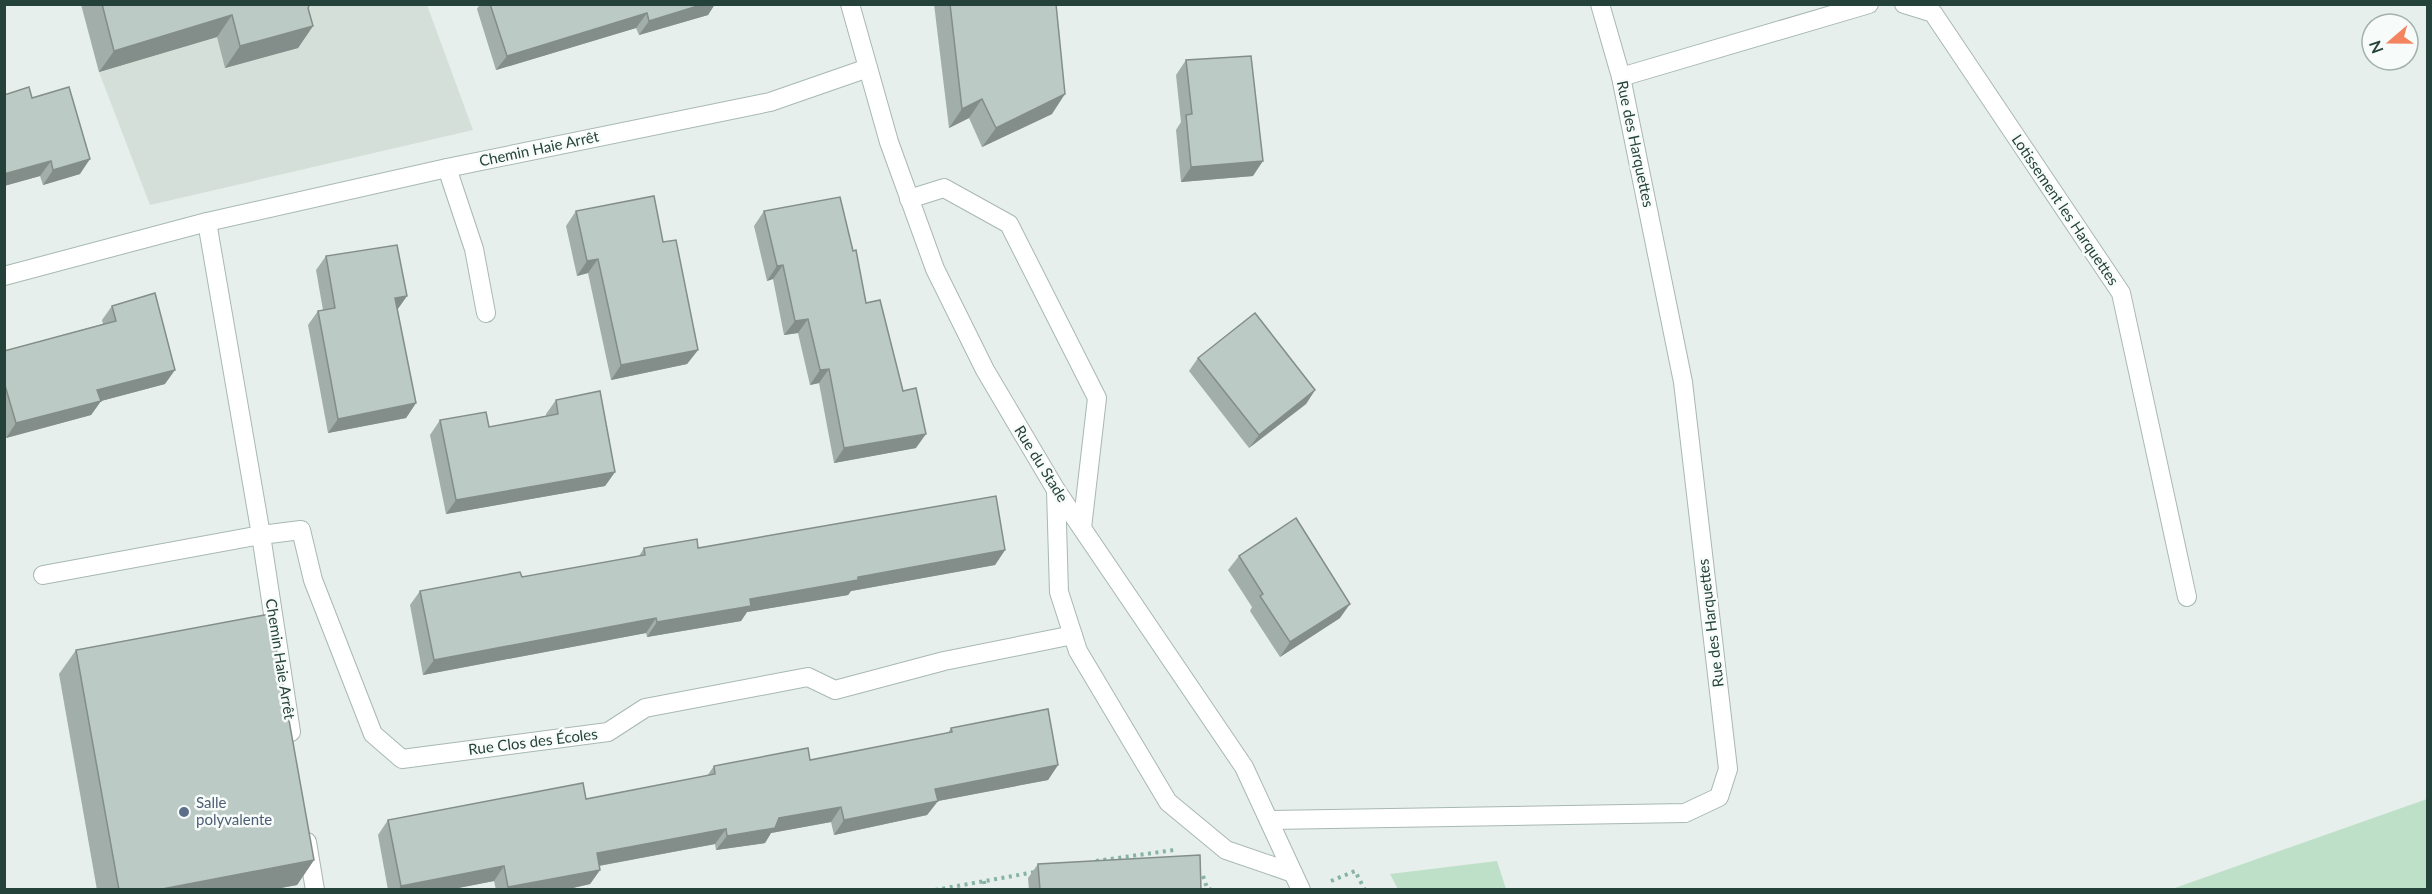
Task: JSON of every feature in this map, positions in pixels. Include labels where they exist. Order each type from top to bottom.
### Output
[{"type":"street","name":"Rue du Stade","points":[[850,4],[889,142],[934,269],[985,370],[1056,490],[1244,767],[1297,881]]},
{"type":"street","name":"Rue des Harquettes","points":[[1269,820],[1685,813],[1719,796],[1728,769],[1683,382],[1622,77],[1600,4]]},
{"type":"street","points":[[1622,77],[1869,4]]},
{"type":"street","name":"Lotissement les Harquettes","points":[[1904,4],[1933,13],[2121,293],[2187,597]]},
{"type":"street","name":"Chemin Haie Arrêt","points":[[4,276],[207,222],[447,168],[770,102],[868,68]]},
{"type":"street","points":[[447,168],[474,249],[486,313]]},
{"type":"street","points":[[909,199],[944,188],[1010,224],[1096,398],[1082,528]]},
{"type":"street","name":"Chemin Haie Arrêt","points":[[207,222],[261,535],[293,748]]},
{"type":"street","points":[[1056,490],[1059,592],[1078,651],[1168,802],[1226,850],[1297,881]]},
{"type":"street","name":"Rue Clos des Écoles","points":[[261,535],[301,530],[313,580],[373,734],[402,759],[608,732],[645,708],[808,677],[835,690],[944,661],[1073,635]]},
{"type":"street","points":[[43,575],[261,535]]},
{"type":"street","points":[[306,830],[315,890]]},
{"type":"path","points":[[1089,862],[1182,849]]},
{"type":"path","points":[[1200,868],[1207,888],[1212,890]]},
{"type":"path","points":[[936,890],[1042,870]]},
{"type":"path","points":[[1324,885],[1355,870],[1365,890]]},
{"type":"path","points":[[984,881],[985,890]]},
{"type":"shaded area","points":[[81,5],[427,5],[473,130],[150,205],[99,72]]},
{"type":"green space","points":[[2427,799],[2427,889],[2172,889]]},
{"type":"green space","points":[[1497,861],[1506,889],[1398,889],[1390,874]]},
{"type":"building","points":[[102,4],[310,4],[308,8],[313,26],[240,46],[232,15],[114,51]]},
{"type":"building","points":[[490,4],[704,4],[649,21],[647,13],[507,56]]},
{"type":"building","points":[[950,4],[1056,4],[1065,94],[996,128],[982,99],[962,109]]},
{"type":"building","points":[[1251,56],[1263,161],[1191,167],[1186,115],[1192,114],[1186,60]]},
{"type":"building","points":[[29,87],[32,98],[69,87],[90,159],[53,170],[51,161],[4,174],[4,95]]},
{"type":"building","points":[[654,196],[663,242],[676,240],[698,350],[621,365],[598,259],[587,261],[576,211]]},
{"type":"building","points":[[840,197],[853,251],[856,250],[866,303],[880,300],[903,391],[916,388],[926,434],[844,448],[829,369],[820,370],[808,319],[795,321],[783,265],[777,266],[764,211]]},
{"type":"building","points":[[397,245],[407,296],[395,298],[416,403],[338,419],[318,311],[335,308],[326,256]]},
{"type":"building","points":[[155,293],[175,370],[97,390],[101,401],[16,423],[4,382],[4,351],[116,321],[112,306]]},
{"type":"building","points":[[1255,313],[1315,390],[1259,435],[1198,358]]},
{"type":"building","points":[[600,391],[615,472],[456,500],[440,420],[486,412],[489,427],[558,414],[556,400]]},
{"type":"building","points":[[996,496],[1005,550],[750,599],[751,606],[657,622],[656,618],[434,660],[420,591],[520,572],[522,577],[645,555],[644,548],[697,539],[698,548]]},
{"type":"building","points":[[1296,518],[1350,604],[1290,642],[1260,596],[1263,594],[1239,556]]},
{"type":"building","name":"Salle polyvalente","points":[[270,614],[314,860],[157,890],[119,890],[76,650]]},
{"type":"building","points":[[1048,709],[1058,765],[935,789],[938,801],[844,820],[841,807],[779,818],[775,828],[727,836],[726,829],[597,853],[600,870],[508,887],[504,866],[401,886],[388,820],[583,783],[586,799],[715,774],[714,766],[808,748],[810,760],[952,732],[951,728]]},
{"type":"building","points":[[1200,855],[1201,890],[1040,890],[1038,864]]},
{"type":"place","name":"Salle polyvalente","points":[[184,812]]}]
